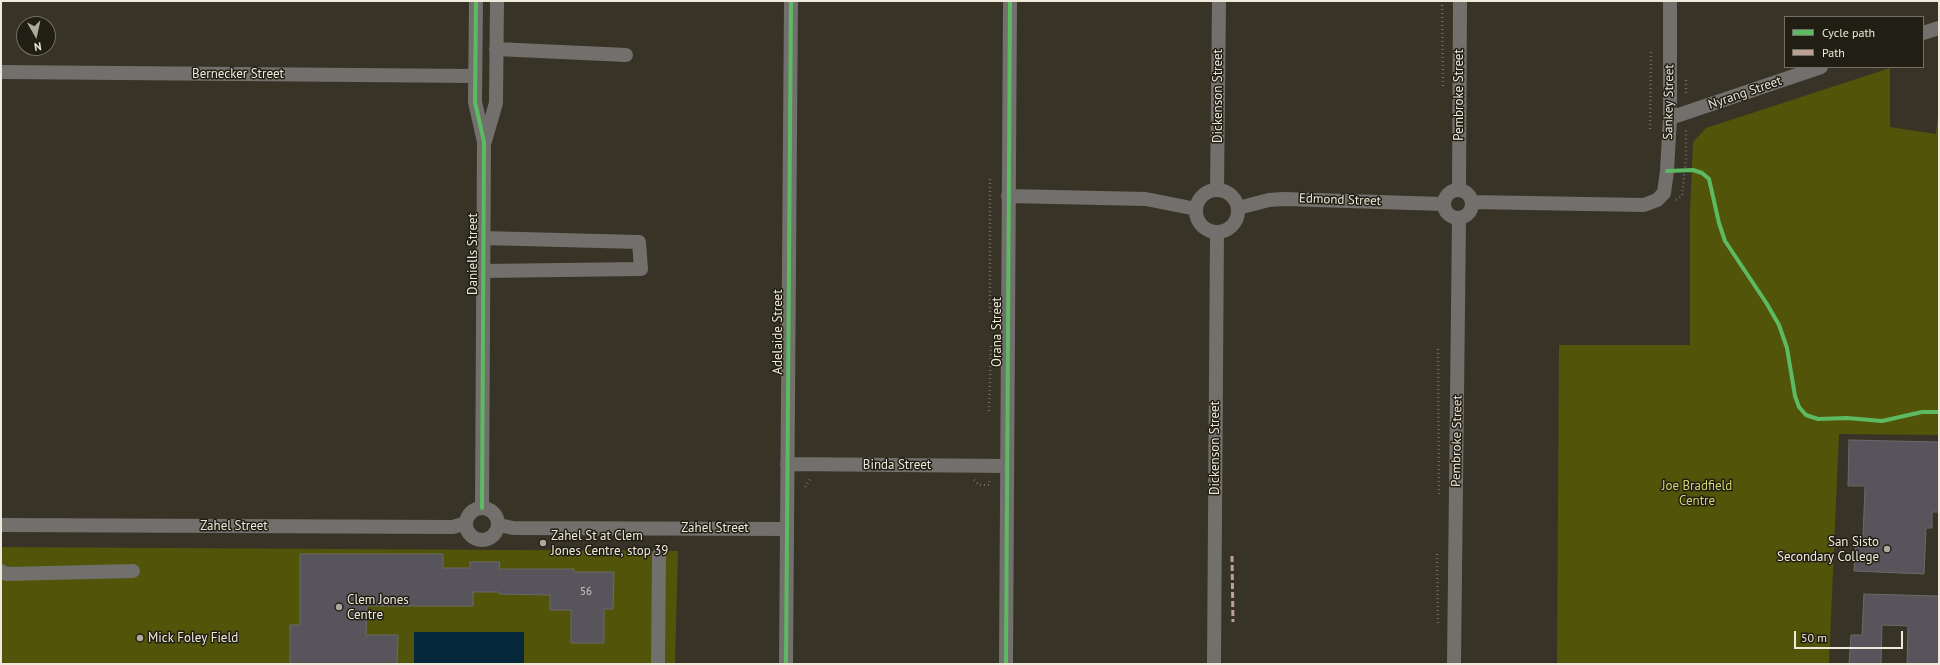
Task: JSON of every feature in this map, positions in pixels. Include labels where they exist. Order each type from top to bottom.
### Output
[{"type":"street","name":"Daniells Street","points":[[476,1],[475,102],[484,142],[482,508]]},
{"type":"street","name":"Daniells Street","points":[[484,142],[496,103],[496,1]]},
{"type":"street","name":"Adelaide Street","points":[[786,664],[791,1]]},
{"type":"street","name":"Orana Street","points":[[1006,664],[1010,1]]},
{"type":"street","name":"Dickenson Street","points":[[1217,190],[1219,1]]},
{"type":"street","name":"Pembroke Street","points":[[1459,189],[1460,1]]},
{"type":"street","name":"Sankey Street","points":[[1472,202],[1644,205],[1657,200],[1664,193],[1667,171],[1670,118],[1670,1]]},
{"type":"street","points":[[1924,33],[1939,28]]},
{"type":"street","points":[[496,49],[626,55]]},
{"type":"street","name":"Nyrang Street","points":[[1670,118],[1818,68]]},
{"type":"street","name":"Bernecker Street","points":[[1,72],[475,76]]},
{"type":"street","points":[[1459,189],[1468,193],[1472,202],[1472,207],[1468,214],[1459,218],[1450,216],[1446,213],[1443,204],[1444,199],[1450,192],[1459,189]]},
{"type":"street","points":[[1217,190],[1228,193],[1234,198],[1238,208],[1238,217],[1235,223],[1225,231],[1217,232],[1206,230],[1200,224],[1197,218],[1196,209],[1201,197],[1207,193],[1217,190]]},
{"type":"street","points":[[1008,196],[1146,199],[1196,209]]},
{"type":"street","name":"Edmond Street","points":[[1238,208],[1269,200],[1284,198],[1443,204]]},
{"type":"street","name":"Pembroke Street","points":[[1454,664],[1459,218]]},
{"type":"street","name":"Dickenson Street","points":[[1214,664],[1217,232]]},
{"type":"street","points":[[483,238],[639,242],[641,269],[483,271]]},
{"type":"street","name":"Binda Street","points":[[787,464],[1007,466]]},
{"type":"street","points":[[482,508],[491,510],[497,517],[499,525],[497,532],[492,538],[478,540],[471,536],[467,530],[466,523],[472,513],[482,508]]},
{"type":"street","name":"Zahel Street","points":[[1,524],[453,527],[466,523]]},
{"type":"street","name":"Zahel Street","points":[[499,525],[513,528],[787,529]]},
{"type":"street","points":[[658,664],[659,555]]},
{"type":"street","points":[[1,571],[6,574],[133,571]]},
{"type":"path","points":[[1442,1],[1443,86]]},
{"type":"path","points":[[1650,129],[1651,51]]},
{"type":"path","points":[[1686,80],[1686,93]]},
{"type":"path","points":[[1667,171],[1693,170]]},
{"type":"path","points":[[990,179],[990,312]]},
{"type":"path","points":[[989,411],[991,346]]},
{"type":"path","points":[[1438,349],[1439,494]]},
{"type":"path","points":[[1437,554],[1438,623]]},
{"type":"green space","name":"Joe Bradfield Centre","points":[[1890,68],[1890,127],[1936,134],[1939,101],[1939,435],[1839,434],[1829,664],[1557,664],[1559,345],[1690,345],[1690,212],[1693,142],[1706,128]]},
{"type":"green space","name":"Clem Jones Centre","points":[[1,547],[678,551],[675,664],[1,664]]},
{"type":"water","points":[[414,632],[524,632],[524,664],[414,664]]},
{"type":"building","points":[[1849,440],[1939,442],[1939,512],[1932,512],[1932,528],[1926,528],[1924,574],[1854,571],[1856,537],[1863,537],[1865,486],[1848,486]]},
{"type":"building","points":[[300,554],[443,554],[443,568],[470,568],[470,562],[500,562],[499,569],[574,569],[574,572],[614,572],[613,609],[604,609],[604,643],[571,643],[571,610],[550,610],[550,595],[473,592],[473,606],[367,606],[366,635],[398,635],[397,664],[290,664],[290,625],[300,625]]},
{"type":"building","points":[[1864,594],[1939,596],[1939,664],[1907,664],[1908,626],[1882,625],[1881,664],[1849,664],[1851,635],[1862,635]]},
{"type":"marked path","points":[[1232,556],[1233,622]]},
{"type":"cycle path","points":[[476,1],[475,102],[484,142],[482,508]]},
{"type":"cycle path","points":[[786,664],[791,1]]},
{"type":"cycle path","points":[[1006,664],[1010,1]]},
{"type":"cycle path","points":[[1667,171],[1693,170],[1702,173],[1709,179],[1719,223],[1725,241],[1767,304],[1779,325],[1787,348],[1795,396],[1799,407],[1806,415],[1818,419],[1847,418],[1882,421],[1922,412],[1939,412]]},
{"type":"place","name":"Zahel St at Clem Jones Centre, stop 39","points":[[543,543]]},
{"type":"place","name":"San Sisto Secondary College","points":[[1887,549]]},
{"type":"place","name":"Clem Jones Centre","points":[[339,607]]},
{"type":"place","name":"Mick Foley Field","points":[[140,638]]}]
